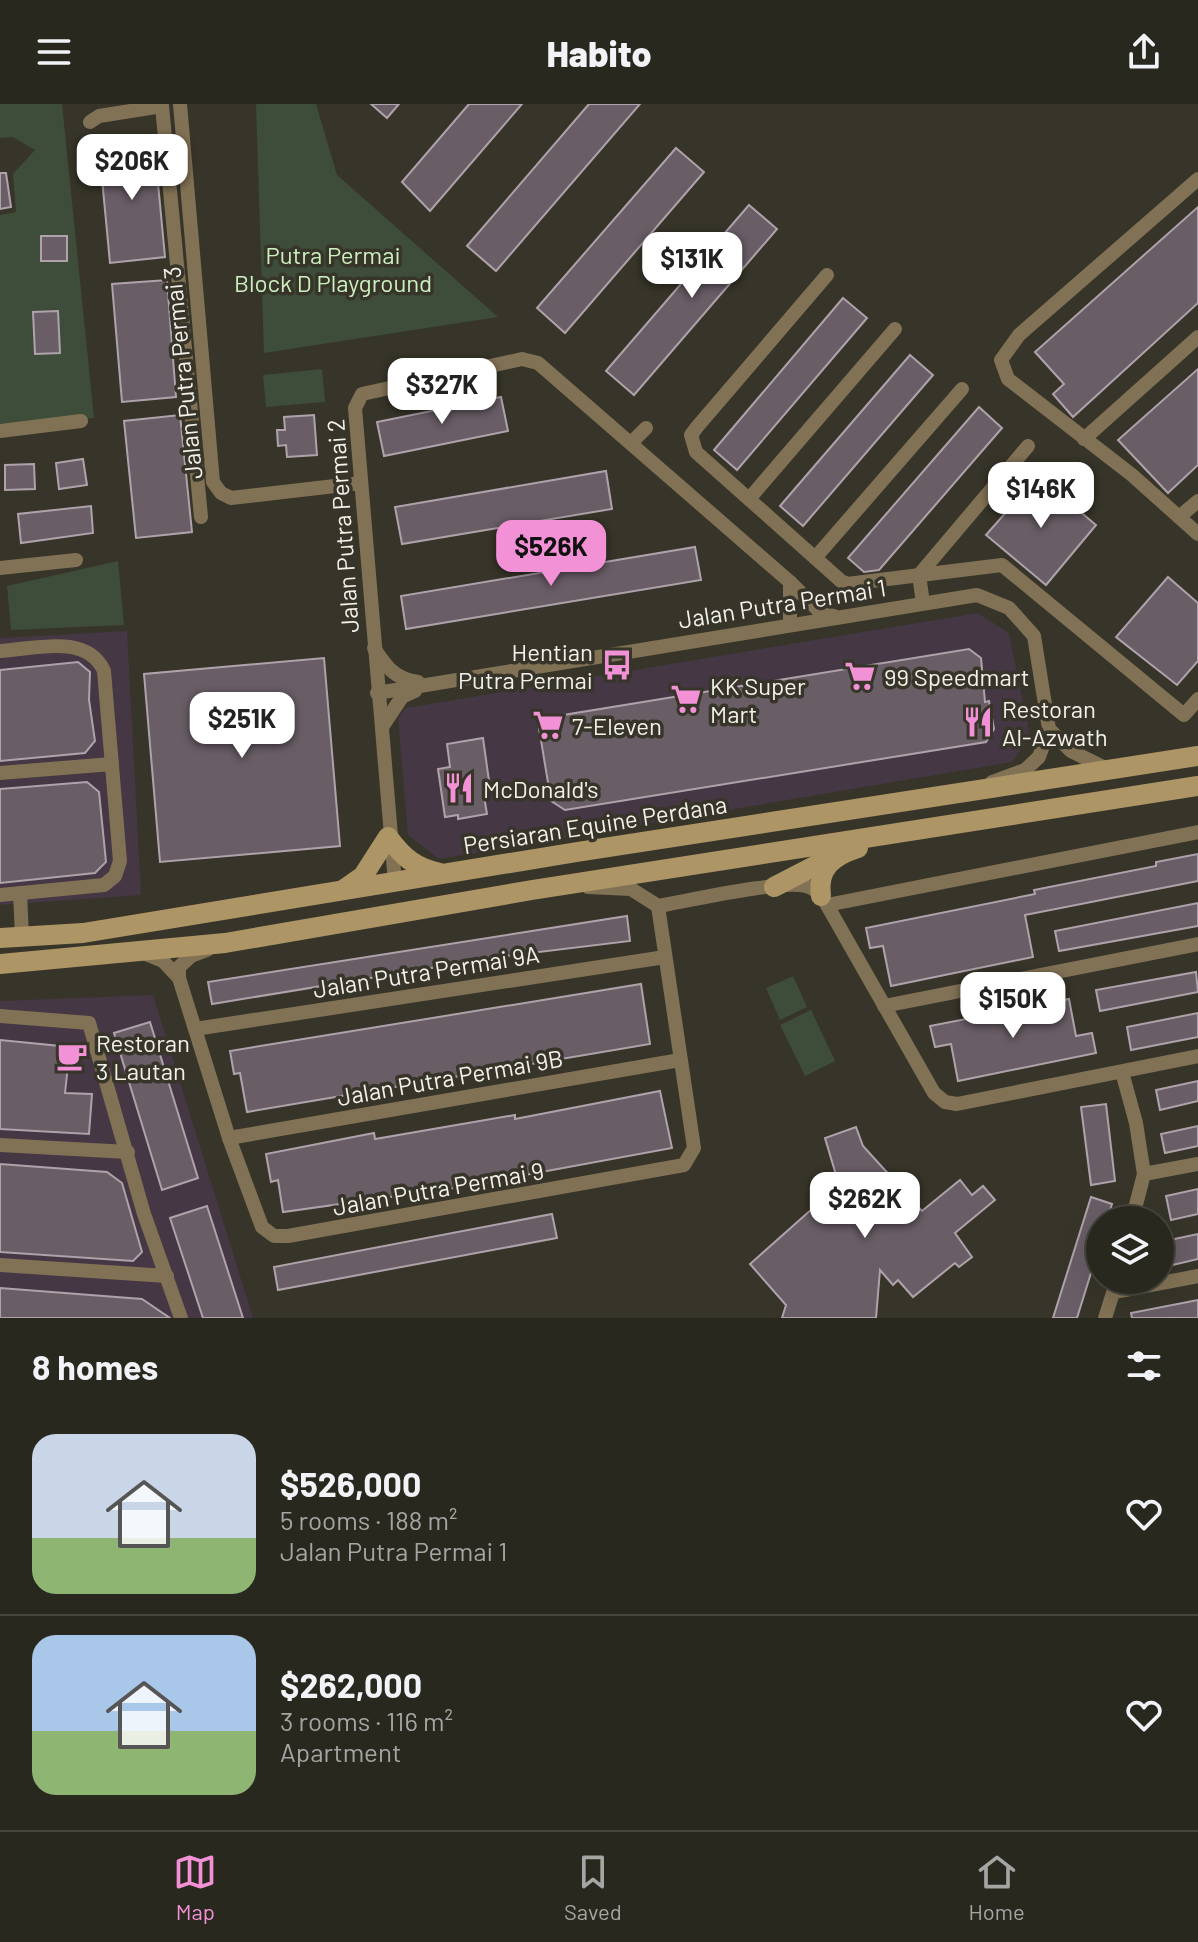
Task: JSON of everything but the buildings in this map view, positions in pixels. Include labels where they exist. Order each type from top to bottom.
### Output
[{"type":"street","name":"Jalan Putra Permai 3","points":[[180,104],[213,482],[221,493],[231,498],[361,483]]},
{"type":"street","points":[[90,122],[99,116],[162,106],[201,517]]},
{"type":"street","points":[[1198,179],[1006,348],[1001,360],[1008,379],[1198,534]]},
{"type":"street","points":[[827,275],[691,435],[696,452],[847,584],[993,565],[1006,567],[1184,715],[1198,699]]},
{"type":"street","points":[[749,499],[895,329]]},
{"type":"street","points":[[1084,439],[1198,337]]},
{"type":"street","name":"Jalan Putra Permai 2","points":[[395,883],[388,837],[355,408],[362,394],[522,359],[546,369],[790,582],[821,613],[834,616]]},
{"type":"street","points":[[815,558],[962,389]]},
{"type":"street","points":[[0,431],[81,421]]},
{"type":"street","points":[[631,443],[646,428]]},
{"type":"street","points":[[923,603],[919,575],[1028,446]]},
{"type":"street","points":[[1179,517],[1198,501]]},
{"type":"street","points":[[0,568],[76,560]]},
{"type":"street","points":[[790,582],[790,624]]},
{"type":"street","name":"Jalan Putra Permai 1","points":[[377,693],[977,595],[1009,608],[1034,636],[1049,729]]},
{"type":"street","points":[[0,650],[78,646],[94,654],[104,671],[120,861],[115,876],[104,885],[0,895]]},
{"type":"street","name":"Jalan Putra Permai 1","points":[[374,647],[389,671],[403,680],[430,684]]},
{"type":"street","name":"Jalan Putra Permai 1","points":[[380,731],[388,713],[402,697],[430,684]]},
{"type":"street","points":[[950,796],[1025,770],[1039,757],[1049,729],[1071,751],[1109,770]]},
{"type":"street","name":"Persiaran Equine Perdana","points":[[0,938],[83,933],[577,852],[1198,756]]},
{"type":"street","points":[[0,773],[112,764]]},
{"type":"street","points":[[0,964],[146,954],[1198,786]]},
{"type":"street","points":[[774,887],[836,855],[911,831]]},
{"type":"street","points":[[824,900],[1198,832]]},
{"type":"street","points":[[340,893],[363,876],[388,837],[401,855],[421,869],[450,875]]},
{"type":"street","points":[[836,855],[819,881],[824,900],[934,1093],[945,1102],[957,1104],[1198,1056]]},
{"type":"street","points":[[395,883],[404,893],[418,898],[489,888],[532,890]]},
{"type":"street","points":[[179,978],[179,967],[191,956],[276,923],[381,902],[392,893],[395,883]]},
{"type":"street","points":[[571,884],[631,889],[658,906],[798,884],[811,887],[824,900]]},
{"type":"street","points":[[20,893],[22,937]]},
{"type":"street","name":"Jalan Putra Permai 9","points":[[179,978],[229,1138],[262,1227],[268,1234],[288,1236],[684,1165],[694,1148],[658,906]]},
{"type":"street","points":[[884,1006],[1198,944]]},
{"type":"street","points":[[146,954],[163,961],[179,978]]},
{"type":"street","name":"Jalan Putra Permai 9A","points":[[195,1029],[665,957]]},
{"type":"street","points":[[0,1016],[89,1023],[144,1214],[181,1318]]},
{"type":"street","name":"Jalan Putra Permai 9B","points":[[229,1138],[680,1060]]},
{"type":"street","points":[[1122,1072],[1136,1123],[1144,1174],[1136,1206]]},
{"type":"street","points":[[0,1145],[128,1152]]},
{"type":"street","points":[[1144,1174],[1198,1164]]},
{"type":"street","points":[[0,1265],[167,1276]]},
{"type":"street","points":[[1174,1279],[1198,1276]]},
{"type":"street","points":[[1105,1318],[1112,1294]]},
{"type":"shaded area","points":[[978,613],[1009,633],[1030,737],[1012,762],[439,859],[408,835],[398,718],[406,708]]},
{"type":"shaded area","points":[[127,631],[141,895],[0,905],[0,638]]},
{"type":"shaded area","points":[[153,995],[253,1318],[0,1318],[0,1001]]},
{"type":"green space","points":[[0,104],[62,104],[94,418],[0,424],[0,215],[16,212],[13,174],[35,150],[13,137],[0,138]]},
{"type":"green space","name":"Putra Permai Block D Playground","points":[[256,104],[316,104],[337,175],[498,317],[264,353]]},
{"type":"green space","points":[[322,369],[325,402],[266,407],[263,375]]},
{"type":"green space","points":[[118,561],[124,625],[11,630],[7,586]]},
{"type":"green space","points":[[793,976],[807,1007],[780,1020],[766,988]]},
{"type":"green space","points":[[811,1010],[835,1061],[805,1076],[780,1025]]},
{"type":"place","name":"Hentian Putra Permai","points":[[617,665]]},
{"type":"place","name":"99 Speedmart","points":[[860,676]]},
{"type":"place","name":"KK Super Mart","points":[[686,699]]},
{"type":"place","name":"Restoran Al-Azwath","points":[[978,722]]},
{"type":"place","name":"7-Eleven","points":[[548,725]]},
{"type":"place","name":"McDonald's","points":[[459,788]]},
{"type":"place","name":"Restoran 3 Lautan","points":[[72,1056]]}]
